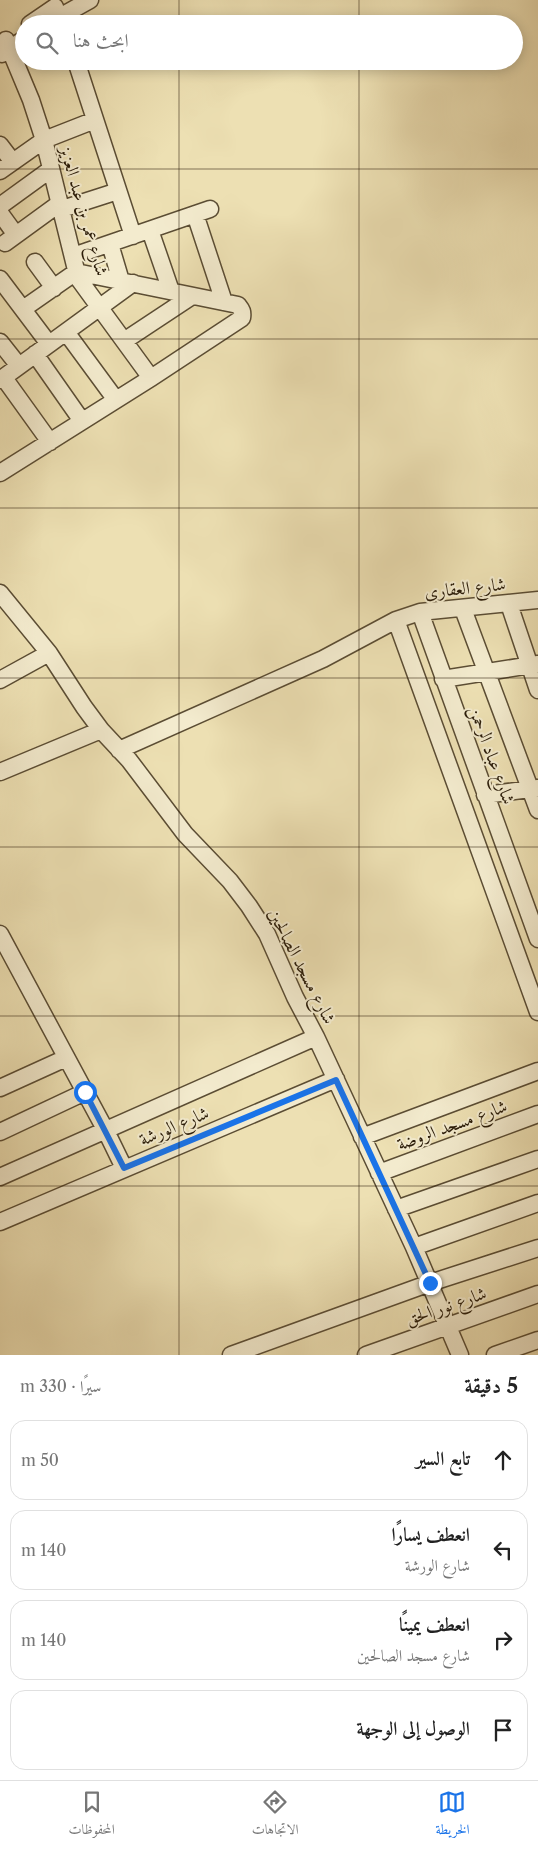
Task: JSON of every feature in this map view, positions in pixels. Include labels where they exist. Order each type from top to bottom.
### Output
[{"type":"street","points":[[61,11],[90,0]]},
{"type":"street","points":[[4,47],[15,37]]},
{"type":"street","name":"شارع عمر بن عبد العزيز","points":[[4,47],[15,69]]},
{"type":"street","name":"شارع عمر بن عبد العزيز","points":[[15,70],[30,100],[44,140],[81,285],[151,378]]},
{"type":"street","points":[[79,70],[132,236]]},
{"type":"street","points":[[0,145],[6,166],[44,140],[95,120]]},
{"type":"street","points":[[0,206],[50,168]]},
{"type":"street","points":[[0,213],[10,239],[61,206],[118,191]]},
{"type":"street","points":[[23,309],[54,288],[75,264],[110,244],[203,211],[224,302]]},
{"type":"street","points":[[150,230],[171,291]]},
{"type":"street","points":[[110,244],[127,282]]},
{"type":"street","points":[[35,262],[54,288]]},
{"type":"street","points":[[0,473],[242,318],[242,309],[238,305],[127,282],[75,264]]},
{"type":"street","points":[[0,279],[49,344]]},
{"type":"street","points":[[50,442],[2,379],[99,308],[127,282]]},
{"type":"street","points":[[124,341],[192,296]]},
{"type":"street","points":[[66,332],[116,400]]},
{"type":"street","points":[[0,342],[19,366]]},
{"type":"street","points":[[35,354],[82,421]]},
{"type":"street","name":"شارع مسجد الصالحين","points":[[0,593],[50,653],[101,730],[185,834],[230,881],[267,934],[414,1247],[460,1355]]},
{"type":"street","name":"شارع العقارى","points":[[119,750],[323,659],[396,620],[420,612],[538,600]]},
{"type":"street","points":[[509,604],[534,665],[538,690]]},
{"type":"street","points":[[463,609],[534,789],[538,810]]},
{"type":"street","name":"شارع عباد الرحمن","points":[[420,612],[538,939]]},
{"type":"street","points":[[396,620],[534,989],[538,1012]]},
{"type":"street","points":[[0,680],[50,653]]},
{"type":"street","points":[[443,679],[534,665]]},
{"type":"street","points":[[0,772],[101,730]]},
{"type":"street","points":[[485,796],[534,789]]},
{"type":"street","points":[[0,934],[124,1168]]},
{"type":"street","points":[[0,1177],[316,1037]]},
{"type":"street","points":[[0,1088],[66,1058]]},
{"type":"street","points":[[362,1138],[538,1071]]},
{"type":"street","name":"شارع الورشة","points":[[0,1222],[336,1080]]},
{"type":"street","points":[[0,1132],[85,1092]]},
{"type":"street","name":"شارع مسجد الروضة","points":[[379,1173],[538,1114]]},
{"type":"street","points":[[396,1209],[538,1159]]},
{"type":"street","points":[[414,1247],[538,1203]]},
{"type":"street","points":[[231,1355],[430,1283],[538,1248]]},
{"type":"street","name":"شارع نور الحق","points":[[366,1355],[538,1294]]},
{"type":"street","points":[[495,1355],[538,1340]]},
{"type":"route","points":[[85,1092],[124,1168],[336,1080],[430,1283]]}]
